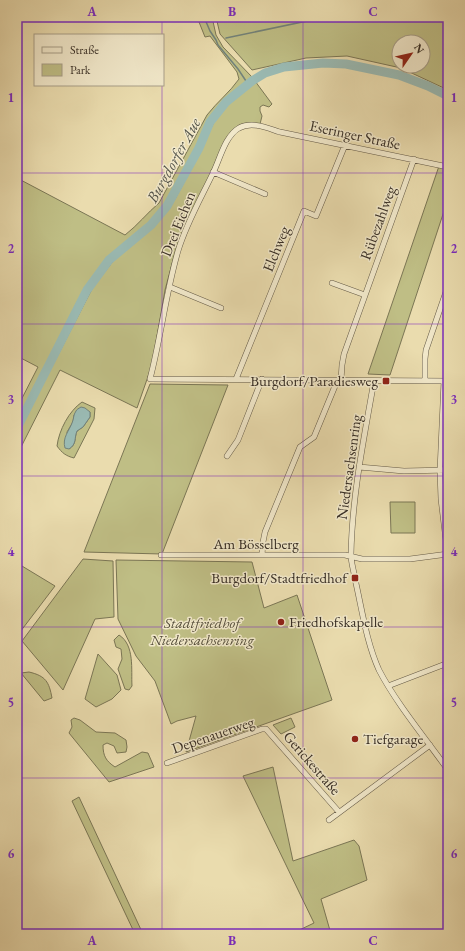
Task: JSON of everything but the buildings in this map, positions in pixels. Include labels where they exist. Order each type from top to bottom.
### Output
[{"type":"street","name":"Drei Eichen","points":[[236,379],[150,379],[178,250],[190,221],[227,142],[237,129],[247,125],[257,126]]},
{"type":"street","name":"Eseringer Straße","points":[[257,126],[448,167]]},
{"type":"street","name":"Elchweg","points":[[236,379],[304,212],[316,216],[345,145]]},
{"type":"street","name":"Rübezahlweg","points":[[262,555],[263,542],[266,532],[292,466],[300,448],[314,437],[338,381],[344,354],[414,159]]},
{"type":"street","points":[[213,172],[266,194]]},
{"type":"street","points":[[332,283],[365,295]]},
{"type":"street","points":[[425,381],[426,350],[448,286]]},
{"type":"street","points":[[170,287],[221,308]]},
{"type":"street","points":[[236,379],[446,381],[440,471],[441,499],[448,556],[410,559],[362,559],[351,557]]},
{"type":"street","points":[[227,456],[238,440],[262,379]]},
{"type":"street","name":"Niedersachsenring","points":[[374,381],[359,467],[351,557],[359,603],[366,633],[379,669],[388,686],[448,770]]},
{"type":"street","points":[[359,467],[404,470],[448,470]]},
{"type":"street","name":"Am Bösselberg","points":[[161,556],[262,555],[351,557]]},
{"type":"street","points":[[388,686],[448,663]]},
{"type":"street","name":"Depenauerweg","points":[[167,763],[266,729]]},
{"type":"street","name":"Gerickestraße","points":[[266,729],[339,812]]},
{"type":"street","points":[[329,820],[430,745]]},
{"type":"green space","points":[[197,17],[212,17],[216,35],[223,47],[252,77],[225,100],[210,121],[165,205],[150,222],[107,259],[85,289],[17,424],[17,408],[38,367],[17,356],[17,178],[125,235],[130,231],[159,203],[207,115],[239,79],[237,72],[210,36],[205,37]]},
{"type":"green space","points":[[216,17],[448,17],[448,90],[414,74],[431,74],[431,34],[391,34],[391,66],[347,56],[306,58],[252,70],[220,34]]},
{"type":"green space","points":[[255,81],[272,104],[269,107],[263,105],[260,107],[262,116],[260,124],[241,124],[227,137],[176,249],[165,290],[152,365],[137,408],[60,370],[17,455],[17,434],[93,287],[114,260],[153,226],[164,214],[175,199],[215,120],[231,101]]},
{"type":"green space","points":[[439,166],[448,169],[448,199],[390,375],[368,374]]},
{"type":"green space","points":[[150,384],[228,385],[162,554],[84,552]]},
{"type":"green space","points":[[82,402],[95,408],[94,419],[74,458],[64,454],[57,446],[65,421]],"holes":[[[90,412],[90,417],[83,427],[77,431],[74,443],[69,449],[67,432],[73,422],[74,415]]]},
{"type":"green space","points":[[390,502],[415,502],[415,533],[391,533]]},
{"type":"green space","points":[[83,559],[113,561],[114,617],[95,619],[63,690],[22,641]]},
{"type":"green space","name":"Stadtfriedhof Niedersachsenring","points":[[116,560],[252,562],[264,608],[297,595],[332,700],[186,752],[196,716],[171,724],[155,681],[136,656],[118,619]]},
{"type":"green space","points":[[17,563],[55,586],[17,636]]},
{"type":"green space","points":[[119,635],[124,639],[130,651],[132,686],[129,690],[125,689],[118,669],[122,659],[121,649],[116,647],[114,640]]},
{"type":"green space","points":[[98,654],[117,675],[121,690],[112,699],[96,707],[85,699]]},
{"type":"green space","points":[[29,672],[46,680],[50,688],[52,698],[44,701],[21,673]]},
{"type":"green space","points":[[74,718],[80,720],[96,732],[115,733],[126,740],[126,752],[117,753],[114,746],[107,743],[103,745],[106,758],[109,763],[115,767],[142,752],[148,753],[154,767],[109,782],[69,733],[72,727],[71,720]]},
{"type":"green space","points":[[291,718],[295,727],[281,734],[273,725]]},
{"type":"green space","points":[[273,767],[293,861],[354,840],[359,846],[367,880],[321,899],[331,934],[291,934],[314,923],[243,776]]},
{"type":"green space","points":[[79,797],[143,934],[135,934],[72,801]]},
{"type":"water","points":[[81,407],[90,412],[90,417],[83,427],[77,431],[72,447],[69,449],[65,448],[64,441],[66,435],[73,422],[75,412]]},
{"type":"waterway","points":[[204,17],[218,45],[238,69],[248,84]]},
{"type":"waterway","points":[[226,38],[326,17]]},
{"type":"waterway","name":"Burgdorfer Aue","points":[[17,428],[87,290],[109,260],[151,225],[167,206],[199,148],[210,122],[226,102],[252,81],[265,73],[284,67],[323,63],[346,64],[399,75],[428,86],[448,96]]},
{"type":"railway","points":[[17,20],[33,17]]},
{"type":"place","name":"Burgdorf/Paradiesweg","points":[[386,381]]},
{"type":"place","name":"Burgdorf/Stadtfriedhof","points":[[355,578]]},
{"type":"place","name":"Friedhofskapelle","points":[[281,622]]},
{"type":"place","name":"Tiefgarage","points":[[355,739]]}]
